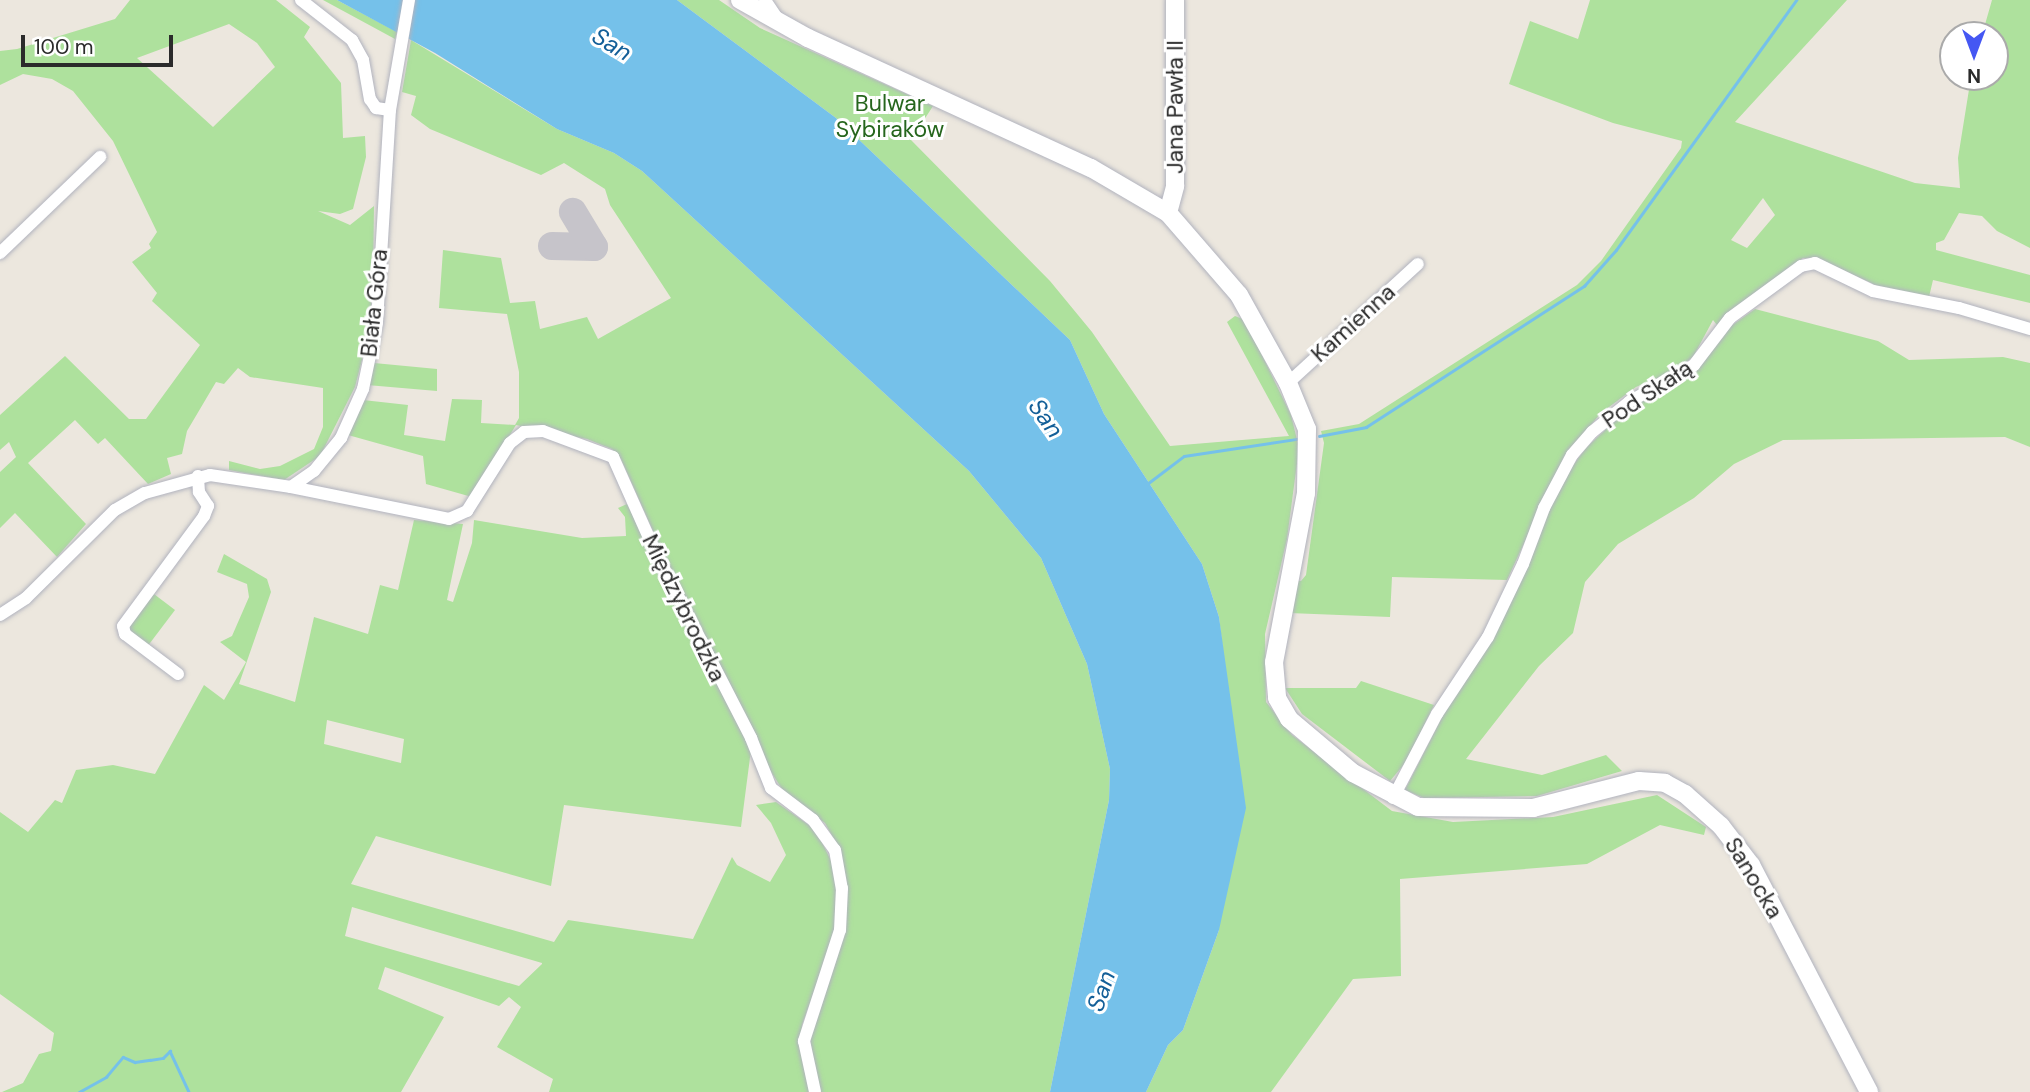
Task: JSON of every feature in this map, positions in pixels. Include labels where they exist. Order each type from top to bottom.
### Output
[{"type":"street","points":[[301,0],[352,40],[363,60],[370,99],[376,108],[390,110]]},
{"type":"street","name":"Biała Góra","points":[[291,487],[328,457],[363,389],[377,322],[390,110],[409,0]]},
{"type":"street","points":[[740,0],[780,24],[1032,139],[1135,191],[1168,213],[1240,295],[1288,383],[1307,429],[1309,467],[1278,623],[1277,698],[1289,719],[1320,746],[1394,798]]},
{"type":"street","points":[[765,0],[780,24]]},
{"type":"street","name":"Jana Pawła II","points":[[1168,213],[1175,186],[1175,0]]},
{"type":"street","points":[[0,253],[100,157]]},
{"type":"street","name":"Pod Skałą","points":[[1394,798],[1437,714],[1488,637],[1544,508],[1572,455],[1592,432],[1629,402],[1694,365],[1725,323],[1801,266],[1815,263],[1873,291],[1959,308],[2030,329]]},
{"type":"street","name":"Kamienna","points":[[1288,383],[1418,264]]},
{"type":"street","name":"Międzybrodzka","points":[[291,487],[449,519],[467,511],[510,443],[524,432],[543,431],[613,457],[653,547],[751,738],[771,788],[813,820],[835,850],[842,888],[840,930],[804,1041],[815,1092]]},
{"type":"street","points":[[0,615],[26,598],[115,510],[145,493],[198,476],[224,475],[278,489],[291,487]]},
{"type":"street","points":[[178,674],[125,634],[123,626],[204,516],[208,506],[199,492],[198,476]]},
{"type":"street","name":"Sanocka","points":[[1394,798],[1440,810],[1533,808],[1648,780],[1685,794],[1721,826],[1751,865],[1869,1092]]},
{"type":"green space","points":[[130,0],[276,0],[310,27],[304,37],[341,83],[343,138],[365,136],[366,157],[353,209],[340,214],[318,211],[350,225],[374,206],[373,290],[367,340],[355,387],[320,456],[284,480],[229,470],[229,461],[260,469],[280,466],[314,449],[323,427],[323,388],[250,377],[238,368],[224,384],[216,382],[187,431],[182,454],[167,458],[171,474],[148,484],[105,438],[98,444],[75,420],[28,463],[86,524],[57,557],[15,513],[0,528],[0,472],[16,457],[9,442],[0,450],[0,415],[65,356],[129,419],[146,419],[200,345],[152,301],[157,293],[132,262],[151,248],[149,244],[157,232],[113,141],[73,91],[52,79],[23,74],[0,85],[0,51],[17,49],[115,19]],"holes":[[[229,24],[257,43],[275,67],[213,127],[137,58]]]},
{"type":"green space","points":[[323,0],[337,0],[397,32],[395,39]]},
{"type":"green space","name":"Bulwar Sybiraków","points":[[677,0],[719,0],[760,28],[933,106],[911,140],[1050,281],[1092,332],[1170,446],[1289,436],[1227,322],[1235,316],[1245,320],[1291,415],[1299,448],[1287,539],[1265,634],[1266,702],[1292,735],[1392,811],[1453,822],[1553,817],[1657,795],[1706,827],[1704,835],[1660,825],[1587,864],[1400,879],[1401,976],[1353,979],[1271,1092],[1146,1092],[1168,1045],[1183,1030],[1219,930],[1226,676],[1219,617],[1202,564],[1104,414],[1070,340],[836,118]]},
{"type":"green space","points":[[1590,0],[1847,0],[1735,122],[1915,183],[1960,188],[1958,158],[1969,91],[2009,91],[2009,21],[1986,21],[1992,0],[2030,0],[2030,248],[1997,231],[1982,216],[1959,213],[1944,240],[1936,243],[1936,250],[2030,275],[2030,303],[1933,280],[1929,297],[1882,288],[1819,259],[1803,258],[1717,325],[1713,320],[1693,357],[1672,372],[1636,387],[1601,413],[1565,455],[1507,580],[1392,577],[1390,617],[1289,613],[1294,580],[1301,581],[1306,575],[1324,443],[1321,431],[1359,424],[1577,285],[1601,261],[1681,148],[1682,141],[1613,123],[1509,84],[1530,21],[1578,39]],"holes":[[[1763,198],[1775,215],[1747,248],[1731,240]]]},
{"type":"green space","points":[[411,40],[557,129],[614,153],[642,171],[969,471],[1041,558],[1087,664],[1110,769],[1109,800],[1050,1092],[818,1092],[809,1030],[842,940],[836,843],[825,823],[785,794],[770,770],[682,596],[621,459],[612,449],[587,439],[516,425],[472,497],[426,484],[423,456],[348,435],[363,400],[408,405],[404,435],[445,441],[452,399],[482,400],[481,423],[515,425],[519,418],[519,372],[507,314],[439,308],[443,250],[501,258],[510,303],[535,301],[540,329],[587,317],[598,339],[671,298],[610,205],[605,189],[564,163],[541,175],[430,129],[411,115],[416,96],[402,92]]},
{"type":"green space","points":[[1755,309],[1878,341],[1909,360],[2003,357],[2030,363],[2030,447],[2005,437],[1783,440],[1734,464],[1694,498],[1618,544],[1585,582],[1573,633],[1539,666],[1466,759],[1542,775],[1606,755],[1622,771],[1537,796],[1424,798],[1405,790],[1565,476],[1586,448],[1634,403],[1685,380],[1731,326]]},
{"type":"green space","points":[[374,363],[437,369],[437,391],[367,385]]},
{"type":"green space","points":[[627,504],[751,750],[741,827],[564,805],[551,886],[376,836],[351,884],[554,942],[568,920],[693,939],[732,857],[737,865],[770,882],[786,855],[771,823],[756,805],[776,802],[816,830],[835,869],[839,904],[833,938],[802,1025],[801,1045],[811,1092],[549,1092],[553,1079],[497,1047],[521,1007],[509,997],[499,1006],[385,967],[378,989],[444,1017],[401,1092],[2,1092],[23,1083],[39,1054],[51,1051],[54,1033],[0,994],[0,812],[28,832],[55,800],[62,803],[76,770],[113,765],[155,774],[204,685],[224,700],[246,662],[220,642],[232,636],[249,597],[247,584],[217,572],[224,554],[267,579],[271,592],[239,684],[295,702],[314,617],[368,634],[380,585],[398,590],[414,520],[463,524],[447,600],[453,602],[472,543],[474,520],[582,538],[626,536],[625,517],[618,508]],"holes":[[[327,720],[404,739],[401,763],[324,744]],[[352,907],[542,963],[542,964],[519,986],[345,936]]]},
{"type":"green space","points":[[150,591],[175,610],[147,647],[128,632],[128,621]]},
{"type":"green space","points":[[1361,681],[1434,705],[1406,762],[1390,781],[1302,714],[1285,688],[1356,688]]},
{"type":"water","name":"San","points":[[337,0],[677,0],[836,118],[1070,340],[1104,414],[1202,564],[1219,617],[1246,808],[1219,930],[1183,1030],[1168,1045],[1146,1092],[1050,1092],[1109,800],[1110,769],[1087,664],[1041,558],[969,471],[642,171],[614,153],[557,129],[435,53]]},
{"type":"waterway","points":[[1319,436],[1366,427],[1584,286],[1616,250],[1796,0]]},
{"type":"waterway","points":[[1147,484],[1184,456],[1297,439]]},
{"type":"waterway","points":[[79,1092],[106,1077],[123,1057],[135,1062],[163,1058],[170,1051],[189,1092]]},
{"type":"taxiway","points":[[552,246],[594,247],[573,212]]}]
